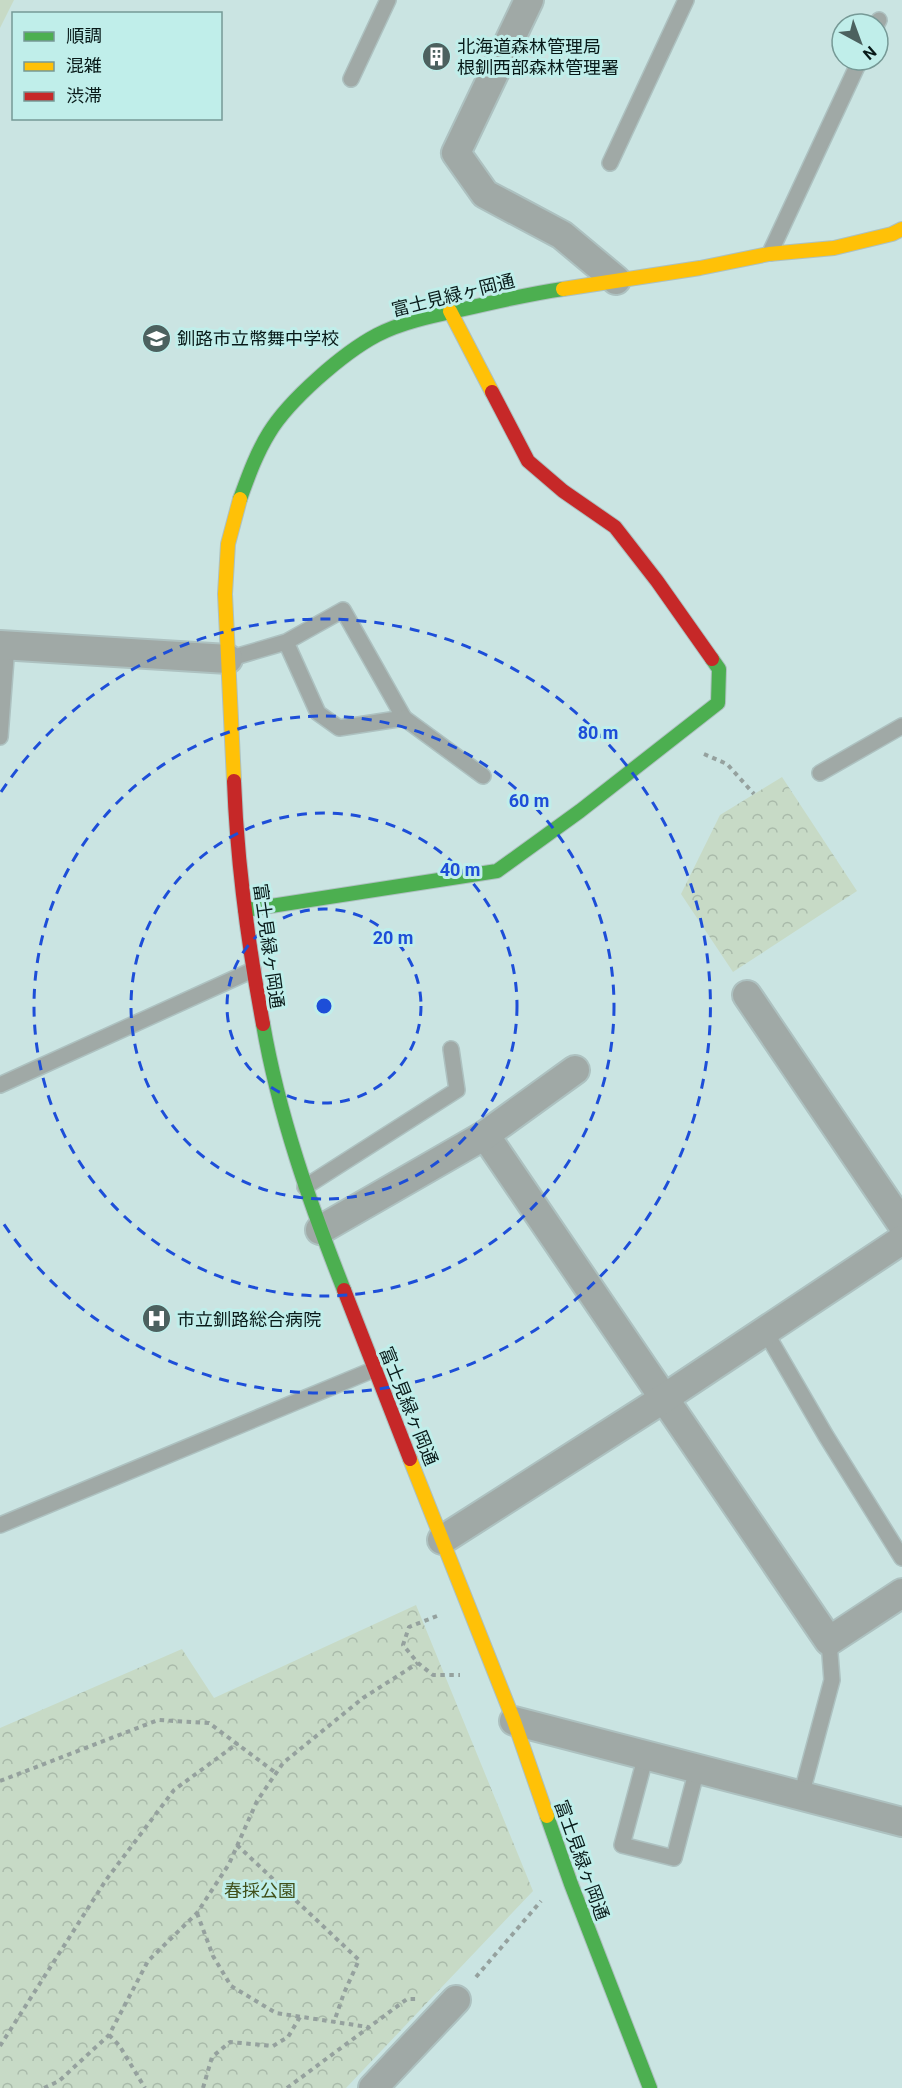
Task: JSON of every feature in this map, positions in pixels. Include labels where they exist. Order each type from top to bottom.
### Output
[{"type":"street","points":[[529,0],[456,153],[485,194],[562,235],[616,280]]},
{"type":"street","name":"富士見緑ヶ岡通","points":[[650,2088],[571,1884],[514,1721],[320,1230],[286,1127],[267,1050],[253,970],[236,827],[225,586],[228,544],[238,502],[252,466],[270,431],[305,390],[344,357],[386,331],[415,320],[450,311],[531,294],[700,268],[769,254],[834,248],[892,234],[902,229]]},
{"type":"street","points":[[245,910],[497,871],[580,811],[718,703],[719,669],[657,581],[615,527],[563,491],[528,461],[450,311]]},
{"type":"street","points":[[3,645],[228,659]]},
{"type":"street","points":[[747,995],[902,1224]]},
{"type":"street","points":[[320,1230],[484,1134],[575,1070]]},
{"type":"street","points":[[484,1134],[829,1641],[902,1593]]},
{"type":"street","points":[[442,1540],[663,1399],[902,1240]]},
{"type":"street","points":[[514,1721],[902,1822]]},
{"type":"street","points":[[373,2088],[456,2000]]},
{"type":"lane","points":[[351,79],[388,0]]},
{"type":"lane","points":[[610,163],[686,0]]},
{"type":"lane","points":[[769,254],[854,72]]},
{"type":"lane","points":[[228,659],[286,642],[343,609],[404,718],[483,776]]},
{"type":"lane","points":[[286,642],[318,713],[339,728],[404,718]]},
{"type":"lane","points":[[0,728],[3,645]]},
{"type":"lane","points":[[820,773],[902,726]]},
{"type":"lane","points":[[0,1085],[253,970]]},
{"type":"lane","points":[[305,1187],[457,1090],[451,1049]]},
{"type":"lane","points":[[765,1331],[826,1436],[902,1558]]},
{"type":"lane","points":[[0,1525],[375,1369]]},
{"type":"lane","points":[[801,1796],[832,1680],[829,1641]]},
{"type":"lane","points":[[646,1755],[622,1845],[674,1858],[698,1769]]},
{"type":"path","points":[[668,741],[727,764],[754,794]]},
{"type":"path","points":[[436,1616],[409,1627],[403,1645],[418,1663],[433,1675],[460,1675]]},
{"type":"path","points":[[44,2088],[59,2081],[109,2035],[148,1961],[197,1913],[229,1864],[257,1801],[283,1763],[363,1698],[418,1663]]},
{"type":"path","points":[[0,1781],[158,1720],[209,1723],[276,1773]]},
{"type":"path","points":[[0,2046],[106,1880],[174,1790],[237,1743]]},
{"type":"path","points":[[237,1845],[359,1960],[334,2022]]},
{"type":"path","points":[[287,2088],[407,1999],[456,2000],[546,1896]]},
{"type":"path","points":[[197,1913],[213,1956],[231,1986],[276,2013],[369,2027]]},
{"type":"path","points":[[203,2088],[212,2056],[230,2043],[273,2046],[288,2037],[300,2017]]},
{"type":"path","points":[[109,2035],[119,2045],[145,2088]]},
{"type":"green space","points":[[0,0],[14,0],[0,28]]},
{"type":"green space","points":[[782,777],[857,891],[733,972],[681,894],[720,815]]},
{"type":"green space","name":"春採公園","points":[[416,1605],[533,1891],[346,2088],[0,2088],[0,1728],[182,1649],[214,1698]]},
{"type":"traffic: fast","points":[[240,499],[260,449],[278,420],[318,378],[363,343],[387,330],[417,320],[511,298],[563,289]]},
{"type":"traffic: fast","points":[[245,910],[497,871],[580,811],[718,703],[719,669],[712,659]]},
{"type":"traffic: fast","points":[[263,1024],[278,1092],[297,1159],[344,1290]]},
{"type":"traffic: fast","points":[[547,1816],[650,2088]]},
{"type":"traffic: slow","points":[[563,289],[700,268],[769,254],[834,248],[892,234],[902,229]]},
{"type":"traffic: slow","points":[[450,311],[492,392]]},
{"type":"traffic: slow","points":[[234,781],[225,594],[228,544],[240,499]]},
{"type":"traffic: slow","points":[[410,1459],[514,1721],[547,1816]]},
{"type":"traffic: jam","points":[[492,392],[528,461],[563,491],[615,527],[657,581],[712,659]]},
{"type":"traffic: jam","points":[[234,781],[244,903],[263,1024]]},
{"type":"traffic: jam","points":[[344,1290],[410,1459]]},
{"type":"place","name":"北海道森林管理局 根釧西部森林管理署","points":[[436,56]]},
{"type":"place","name":"釧路市立幣舞中学校","points":[[156,338]]},
{"type":"place","name":"市立釧路総合病院","points":[[156,1319]]}]
